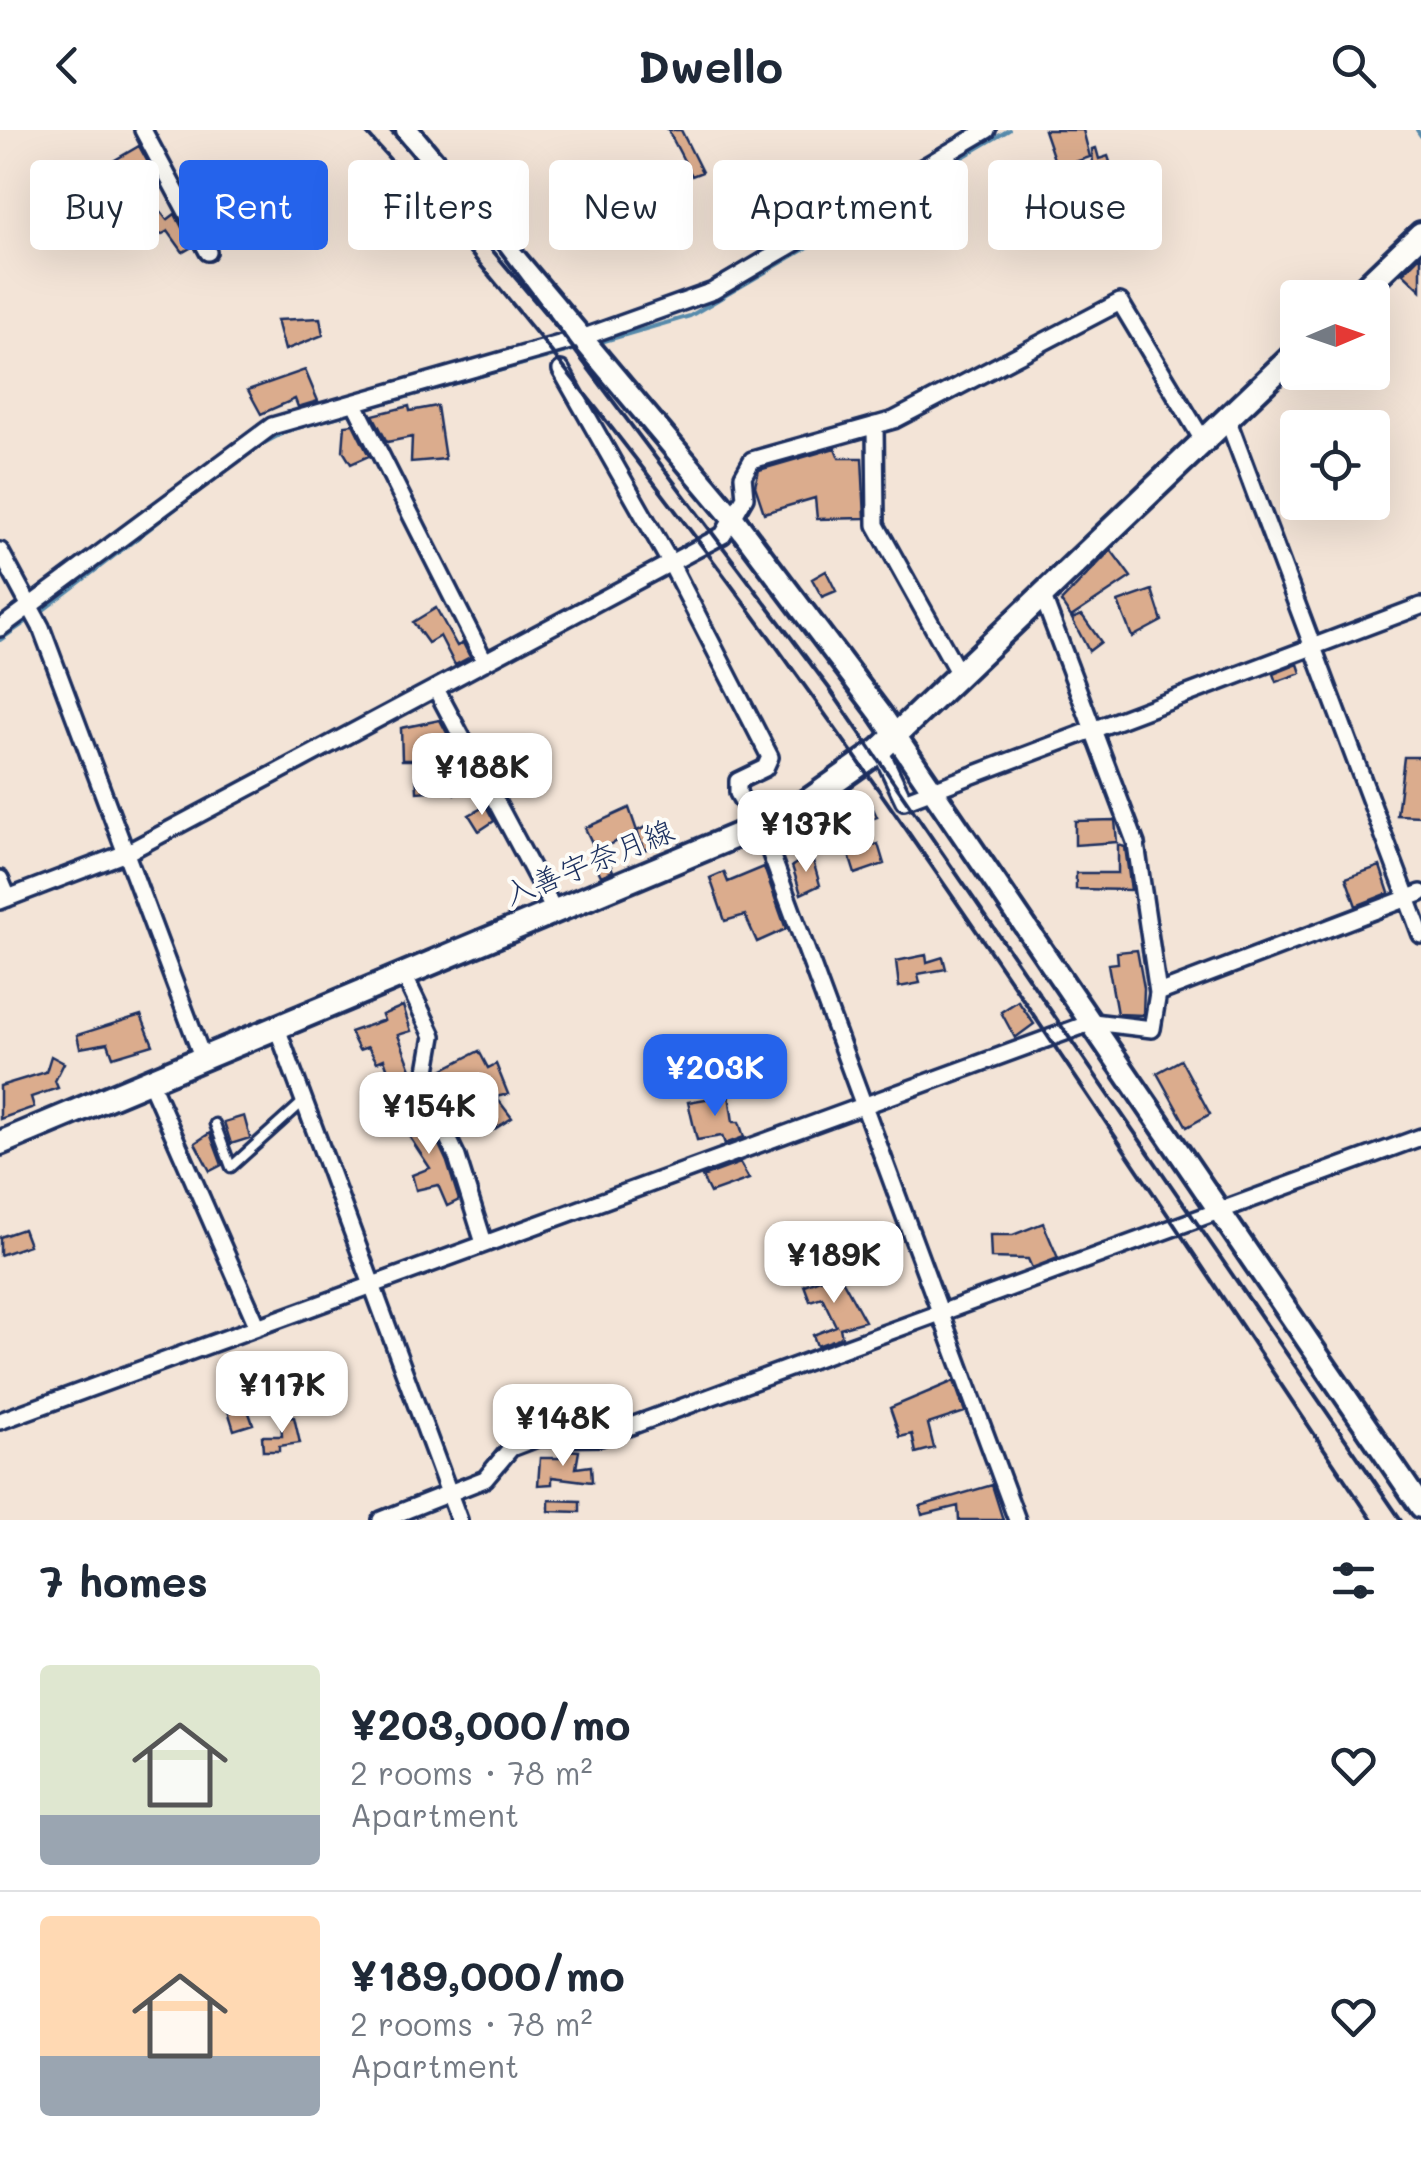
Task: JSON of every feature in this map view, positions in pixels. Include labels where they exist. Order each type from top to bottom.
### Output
[{"type":"main road","points":[[1373,280],[1421,234]]},
{"type":"main road","name":"入善宇奈月線","points":[[0,1143],[757,827],[808,801],[888,742],[1280,368]]},
{"type":"street","points":[[143,130],[208,252]]},
{"type":"street","points":[[406,130],[584,337],[732,518],[888,742],[930,790],[1093,1022],[1421,1507]]},
{"type":"street","points":[[0,628],[272,426],[584,337],[713,290],[987,130]]},
{"type":"street","points":[[0,879],[4,900],[126,853],[723,535],[745,497],[744,476],[752,460],[894,420],[1120,302],[1204,442]]},
{"type":"street","points":[[561,370],[671,564],[770,757],[765,768],[738,780],[738,793],[768,846],[1017,1520]]},
{"type":"street","points":[[355,404],[485,662]]},
{"type":"street","points":[[1227,418],[1414,896],[1421,935]]},
{"type":"street","points":[[875,424],[876,525],[959,674]]},
{"type":"street","points":[[0,551],[30,608],[204,1058]]},
{"type":"street","points":[[0,1421],[1093,1022],[1152,1028],[1158,993],[1136,844],[1043,597]]},
{"type":"street","points":[[930,790],[1421,606]]},
{"type":"street","points":[[436,689],[554,910]]},
{"type":"street","points":[[1158,993],[1414,896]]},
{"type":"street","points":[[403,973],[433,1036],[424,1088],[457,1156],[484,1243]]},
{"type":"street","points":[[277,1028],[460,1520]]},
{"type":"street","points":[[150,1081],[257,1325]]},
{"type":"street","points":[[381,1520],[485,1479],[511,1448],[537,1438],[601,1437],[1421,1136]]},
{"type":"lane","points":[[215,1124],[231,1167],[304,1101]]},
{"type":"building","points":[[668,130],[681,130],[702,172],[693,176],[693,160],[684,160]]},
{"type":"building","points":[[1044,130],[1083,130],[1090,157],[1054,160]]},
{"type":"building","points":[[139,146],[147,160],[115,160]]},
{"type":"building","points":[[1096,148],[1099,159],[1108,156],[1109,160],[1093,160],[1092,149]]},
{"type":"building","points":[[159,213],[167,220],[175,214],[179,222],[179,246],[168,231],[159,236]]},
{"type":"building","points":[[1421,255],[1421,290],[1403,273]]},
{"type":"building","points":[[320,318],[323,335],[285,350],[277,320]]},
{"type":"building","points":[[305,370],[318,401],[298,407],[295,399],[261,414],[248,390]]},
{"type":"building","points":[[409,406],[410,411],[437,406],[445,459],[411,462],[412,437],[387,442],[373,415]]},
{"type":"building","points":[[353,424],[369,456],[351,464],[343,451],[345,425]]},
{"type":"building","points":[[835,448],[839,458],[862,458],[865,518],[817,519],[815,498],[764,513],[755,486],[759,470]]},
{"type":"building","points":[[1111,550],[1131,577],[1071,617],[1061,602]]},
{"type":"building","points":[[826,571],[836,591],[822,597],[812,579]]},
{"type":"building","points":[[1152,590],[1162,621],[1132,637],[1118,602]]},
{"type":"building","points":[[436,608],[457,646],[463,643],[470,657],[455,665],[440,636],[428,643],[413,622]]},
{"type":"building","points":[[1082,615],[1101,642],[1089,651],[1072,619]]},
{"type":"building","points":[[1298,664],[1301,673],[1276,682],[1273,674]]},
{"type":"building","points":[[440,720],[449,737],[416,745],[418,760],[402,760],[401,728]]},
{"type":"building","points":[[447,744],[452,744],[460,757],[461,777],[469,776],[470,793],[455,794],[455,789],[417,792],[416,766],[447,763]]},
{"type":"building","points":[[1404,757],[1420,757],[1421,816],[1397,815]]},
{"type":"building","points":[[870,802],[877,817],[849,827],[844,812]]},
{"type":"building","points":[[486,806],[494,821],[479,831],[469,815]]},
{"type":"building","points":[[629,808],[637,831],[596,851],[585,828]]},
{"type":"building","points":[[1115,820],[1117,842],[1075,845],[1075,821]]},
{"type":"building","points":[[650,825],[661,844],[644,850],[637,831]]},
{"type":"building","points":[[858,834],[864,848],[878,844],[884,864],[855,874],[844,839]]},
{"type":"building","points":[[1118,845],[1125,847],[1131,890],[1076,889],[1076,873],[1118,873]]},
{"type":"building","points":[[811,854],[820,885],[801,894],[792,866]]},
{"type":"building","points":[[607,857],[613,871],[601,876],[594,861]]},
{"type":"building","points":[[1380,866],[1389,893],[1356,906],[1346,878]]},
{"type":"building","points":[[764,867],[786,929],[757,942],[745,915],[725,921],[710,878],[724,872],[728,882]]},
{"type":"building","points":[[1137,950],[1144,988],[1143,1015],[1117,1014],[1108,964],[1118,963],[1117,952]]},
{"type":"building","points":[[926,955],[927,962],[943,957],[946,969],[918,974],[920,983],[899,987],[896,961]]},
{"type":"building","points":[[1018,1001],[1034,1024],[1015,1038],[1001,1012]]},
{"type":"building","points":[[403,1006],[411,1031],[398,1035],[413,1074],[391,1079],[384,1059],[377,1062],[368,1047],[359,1050],[350,1032],[384,1020],[382,1015]]},
{"type":"building","points":[[141,1015],[153,1045],[113,1057],[108,1043],[80,1048],[77,1035]]},
{"type":"building","points":[[479,1051],[488,1068],[496,1064],[508,1094],[496,1097],[512,1118],[493,1130],[477,1104],[453,1110],[444,1086],[436,1086],[438,1072]]},
{"type":"building","points":[[51,1056],[64,1063],[55,1081],[58,1088],[31,1097],[34,1107],[0,1119],[0,1086],[46,1072]]},
{"type":"building","points":[[1181,1060],[1210,1114],[1187,1127],[1157,1073]]},
{"type":"building","points":[[373,1094],[398,1102],[391,1117],[367,1108]]},
{"type":"building","points":[[729,1095],[733,1122],[739,1122],[744,1137],[725,1144],[722,1136],[697,1140],[688,1102]]},
{"type":"building","points":[[416,1106],[419,1120],[426,1117],[447,1162],[459,1200],[447,1206],[438,1185],[416,1190],[412,1175],[430,1168],[397,1118]]},
{"type":"building","points":[[244,1116],[250,1138],[231,1144],[224,1122]]},
{"type":"building","points":[[210,1133],[222,1165],[210,1171],[195,1143]]},
{"type":"building","points":[[740,1163],[749,1179],[710,1193],[702,1177]]},
{"type":"building","points":[[1043,1223],[1058,1258],[1032,1268],[1028,1259],[991,1258],[990,1235],[1013,1235]]},
{"type":"building","points":[[23,1229],[29,1245],[0,1255],[0,1237]]},
{"type":"building","points":[[838,1272],[865,1321],[840,1328],[842,1337],[817,1346],[813,1335],[836,1326],[822,1297],[810,1301],[804,1285]]},
{"type":"building","points":[[954,1381],[965,1412],[928,1424],[934,1448],[916,1453],[912,1434],[900,1437],[890,1408]]},
{"type":"building","points":[[281,1384],[286,1404],[248,1410],[253,1424],[234,1430],[225,1401]]},
{"type":"building","points":[[294,1417],[300,1443],[279,1446],[279,1451],[263,1451],[262,1436],[282,1436],[281,1419]]},
{"type":"building","points":[[564,1450],[579,1451],[576,1468],[591,1466],[592,1482],[552,1477],[552,1484],[538,1485],[540,1458],[563,1458]]},
{"type":"building","points":[[992,1485],[1003,1520],[959,1520],[958,1506],[922,1515],[920,1506]]},
{"type":"building","points":[[549,1500],[580,1501],[580,1512],[549,1511]]},
{"type":"waterway","points":[[594,344],[690,316],[1009,130]]},
{"type":"waterway","points":[[1417,130],[1421,136]]},
{"type":"waterway","points":[[363,409],[580,348]]},
{"type":"waterway","points":[[41,612],[255,448],[287,431],[354,412]]},
{"type":"waterway","points":[[0,640],[33,617]]},
{"type":"railway","points":[[364,130],[504,293],[638,461],[766,633],[1013,984],[1372,1520]]},
{"type":"railway","points":[[390,130],[500,251],[829,688],[1401,1520]]}]
